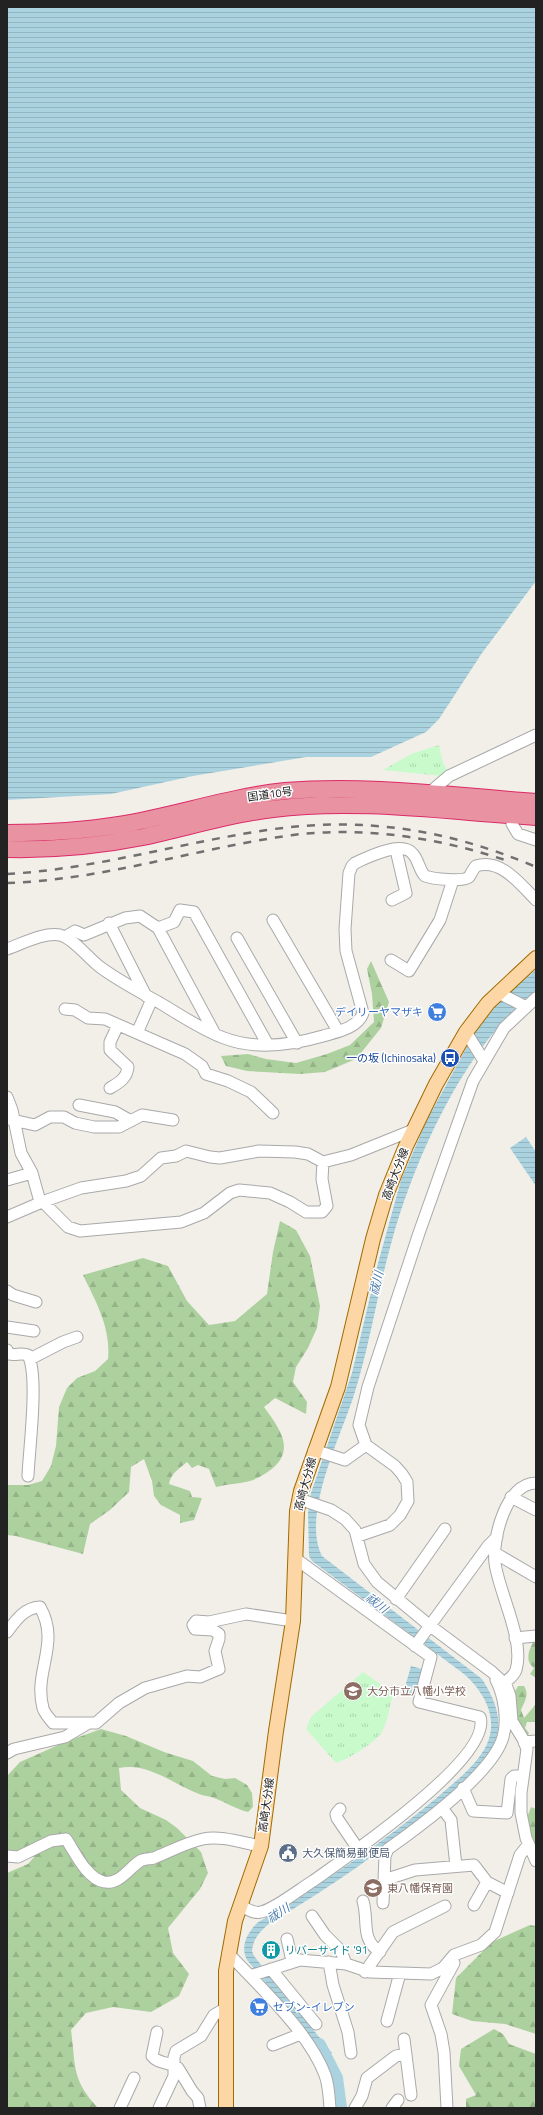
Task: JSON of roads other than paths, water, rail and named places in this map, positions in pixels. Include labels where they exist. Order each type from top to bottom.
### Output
[{"type":"highway","name":"国道10号","points":[[7,833],[47,833],[120,825],[228,801],[285,791],[346,789],[536,802]]},
{"type":"highway","name":"国道10号","points":[[7,849],[45,849],[117,841],[235,816],[298,806],[352,805],[536,817]]},
{"type":"main road","name":"高崎大分線","points":[[226,2108],[225,1988],[228,1953],[241,1906],[261,1846],[278,1717],[293,1621],[296,1530],[316,1451],[341,1376],[376,1226],[392,1179],[413,1130],[478,1015],[536,958]]},
{"type":"street","points":[[428,794],[449,776],[536,736]]},
{"type":"street","points":[[513,816],[512,824],[518,834],[536,840]]},
{"type":"street","points":[[392,900],[406,893],[396,850]]},
{"type":"street","points":[[7,949],[51,935],[65,937],[100,967],[149,997],[215,1034],[230,1040],[268,1045],[297,1043],[338,1032],[358,1022],[363,1013],[346,951],[345,929],[350,869],[355,863],[379,852],[396,850],[412,853],[425,876],[452,880],[465,879],[470,876],[476,866],[492,865],[504,870],[512,876],[536,900]]},
{"type":"street","points":[[391,960],[409,971],[440,920],[452,880]]},
{"type":"street","points":[[158,928],[174,922],[180,910],[194,912],[268,1045]]},
{"type":"street","points":[[65,937],[75,931],[87,934],[109,923],[125,918],[140,916],[158,928],[215,1034]]},
{"type":"street","points":[[272,920],[338,1032]]},
{"type":"street","points":[[109,923],[149,997],[137,1033]]},
{"type":"street","points":[[236,938],[297,1043]]},
{"type":"street","points":[[501,994],[524,1006]]},
{"type":"street","points":[[358,1536],[390,1525],[405,1508],[408,1501],[407,1482],[402,1474],[395,1466],[366,1444],[359,1425],[368,1387],[470,1088],[483,1059],[504,1028],[524,1006],[536,998]]},
{"type":"street","points":[[65,1009],[75,1010],[88,1018],[105,1020],[186,1054],[202,1066],[206,1074],[228,1081],[251,1092],[273,1113]]},
{"type":"street","points":[[110,1088],[119,1083],[127,1074],[128,1067],[110,1050],[110,1042],[118,1025]]},
{"type":"street","points":[[468,1035],[483,1059]]},
{"type":"street","points":[[7,1097],[12,1110],[10,1120],[21,1153],[32,1173],[42,1202],[68,1228],[86,1232],[181,1222],[204,1213],[230,1193],[239,1190],[270,1193],[290,1202],[306,1212],[315,1213],[325,1210],[327,1206],[322,1179],[323,1162]]},
{"type":"street","points":[[79,1105],[115,1112],[131,1121]]},
{"type":"street","points":[[10,1120],[35,1125],[50,1117],[64,1117],[75,1123],[94,1127],[119,1127],[142,1115],[173,1120]]},
{"type":"street","points":[[7,1217],[42,1202],[91,1186],[126,1181],[141,1176],[161,1158],[176,1156],[186,1151],[210,1158],[220,1158],[259,1151],[295,1152],[308,1154],[323,1162],[351,1155],[413,1130]]},
{"type":"street","points":[[7,1180],[32,1173]]},
{"type":"street","points":[[7,1290],[13,1295],[36,1302]]},
{"type":"street","points":[[7,1327],[34,1331]]},
{"type":"street","points":[[30,1359],[63,1342],[77,1337]]},
{"type":"street","points":[[7,1350],[9,1354],[14,1356],[23,1353],[28,1355],[30,1359],[33,1386],[28,1476]]},
{"type":"street","points":[[316,1451],[338,1459],[348,1459],[366,1444]]},
{"type":"street","points":[[504,1683],[512,1677],[518,1660],[515,1638],[495,1563],[497,1537],[511,1497],[524,1486],[536,1484]]},
{"type":"street","points":[[511,1497],[536,1510]]},
{"type":"street","points":[[303,1500],[331,1510],[345,1519],[358,1536],[364,1564],[369,1574],[428,1627],[492,1672],[504,1683],[510,1696],[512,1721],[524,1742],[527,1757],[521,1813],[528,1845],[536,1860]]},
{"type":"street","points":[[396,1599],[445,1529]]},
{"type":"street","points":[[416,1644],[488,1546],[497,1537]]},
{"type":"street","points":[[495,1553],[536,1577]]},
{"type":"street","points":[[241,1906],[255,1912],[264,1911],[292,1895],[358,1849],[435,1787],[465,1755],[478,1737],[482,1723],[480,1717],[419,1702],[431,1657],[416,1644],[296,1559]]},
{"type":"street","points":[[7,1632],[18,1617],[33,1608],[40,1607],[44,1614],[50,1638],[40,1688],[43,1709],[53,1723],[87,1724],[96,1723],[119,1703],[145,1688],[187,1676],[200,1677],[219,1669],[215,1648],[219,1636],[213,1630],[195,1630],[193,1624],[196,1621],[209,1622],[246,1614],[293,1621]]},
{"type":"street","points":[[515,1638],[536,1636]]},
{"type":"street","points":[[383,1903],[385,1856],[388,1849],[442,1808],[463,1788],[490,1760],[503,1737],[503,1700],[492,1672]]},
{"type":"street","points":[[7,1753],[14,1749],[65,1737],[87,1724]]},
{"type":"street","points":[[524,1742],[536,1741]]},
{"type":"street","points":[[463,1788],[473,1811],[506,1813],[512,1779],[514,1776],[524,1776]]},
{"type":"street","points":[[442,1808],[451,1820],[456,1866]]},
{"type":"street","points":[[340,1809],[336,1814],[337,1818],[358,1849]]},
{"type":"street","points":[[7,1856],[18,1857],[51,1841],[66,1839],[95,1879],[105,1882],[114,1880],[128,1873],[142,1860],[153,1858],[180,1846],[205,1839],[223,1839],[261,1846]]},
{"type":"street","points":[[443,2105],[444,2052],[431,2005],[453,1963],[485,1942],[495,1932],[520,1855],[528,1845]]},
{"type":"street","points":[[384,1880],[415,1870],[474,1864],[487,1882],[508,1893]]},
{"type":"street","points":[[474,1905],[487,1882]]},
{"type":"street","points":[[363,1901],[367,1922],[366,1936],[373,1947],[380,1952]]},
{"type":"street","points":[[365,1972],[393,1932],[445,1906]]},
{"type":"street","points":[[312,1916],[325,1935],[342,1951],[346,1964]]},
{"type":"street","points":[[286,1938],[292,1961]]},
{"type":"street","points":[[252,1975],[292,1961],[346,1964],[365,1972],[434,1973],[443,1968],[454,1955],[472,1950]]},
{"type":"street","points":[[228,1953],[252,1975],[301,2034],[313,2052],[324,2073],[329,2091],[330,2108]]},
{"type":"street","points":[[329,1962],[333,1985],[348,2032],[351,2053]]},
{"type":"street","points":[[269,1969],[316,2024]]},
{"type":"street","points":[[386,2021],[400,1973]]},
{"type":"street","points":[[159,2108],[174,2076],[174,2056],[178,2048],[201,2036],[214,2015],[226,2008]]},
{"type":"street","points":[[157,2032],[152,2056],[157,2061],[175,2065],[198,2098],[200,2108]]},
{"type":"street","points":[[273,2045],[301,2034]]},
{"type":"street","points":[[404,2039],[411,2095]]},
{"type":"street","points":[[355,2108],[362,2096],[367,2078],[396,2056],[406,2054]]},
{"type":"street","points":[[120,2108],[134,2078]]},
{"type":"water","points":[[7,7],[536,7],[536,581],[482,653],[439,719],[426,732],[371,757],[306,757],[193,776],[111,794],[7,800]]},
{"type":"water","points":[[536,970],[536,991],[510,1014],[487,1041],[465,1072],[428,1141],[413,1176],[391,1244],[360,1376],[325,1476],[319,1498],[316,1519],[317,1539],[322,1556],[482,1679],[490,1692],[498,1715],[498,1731],[492,1748],[481,1765],[466,1780],[423,1817],[381,1850],[337,1881],[270,1923],[255,1939],[252,1951],[254,1956],[332,2053],[330,2054],[338,2068],[344,2092],[345,2108],[338,2108],[333,2068],[317,2045],[247,1960],[244,1945],[250,1931],[257,1923],[328,1878],[374,1846],[418,1813],[453,1784],[473,1765],[483,1751],[490,1734],[491,1724],[490,1714],[483,1696],[464,1674],[312,1561],[309,1556],[308,1513],[311,1493],[352,1373],[377,1267],[401,1180],[427,1120],[475,1032],[501,999]]},
{"type":"water","points":[[526,1137],[536,1152],[536,1186],[510,1148]]},
{"type":"water","points":[[411,1666],[422,1669],[414,1697],[403,1694]]},
{"type":"waterway","name":"祓川","points":[[319,2045],[336,2078],[340,2108]]},
{"type":"railway","points":[[7,874],[73,867],[234,835],[267,830],[302,826],[337,825],[404,829],[437,835],[470,843],[536,867]]},
{"type":"railway","points":[[7,883],[43,881],[79,876],[257,841],[293,835],[320,833],[375,833],[429,840],[508,861]]},
{"type":"place","name":"デイリーヤマザキ","points":[[437,1012]]},
{"type":"place","name":"一の坂 (Ichinosaka)","points":[[450,1058]]},
{"type":"place","name":"大分市立八幡小学校","points":[[353,1691]]},
{"type":"place","name":"大久保簡易郵便局","points":[[288,1853]]},
{"type":"place","name":"東八幡保育園","points":[[373,1888]]},
{"type":"place","name":"リバーサイド '91","points":[[271,1950]]},
{"type":"place","name":"セブン-イレブン","points":[[259,2007]]}]
